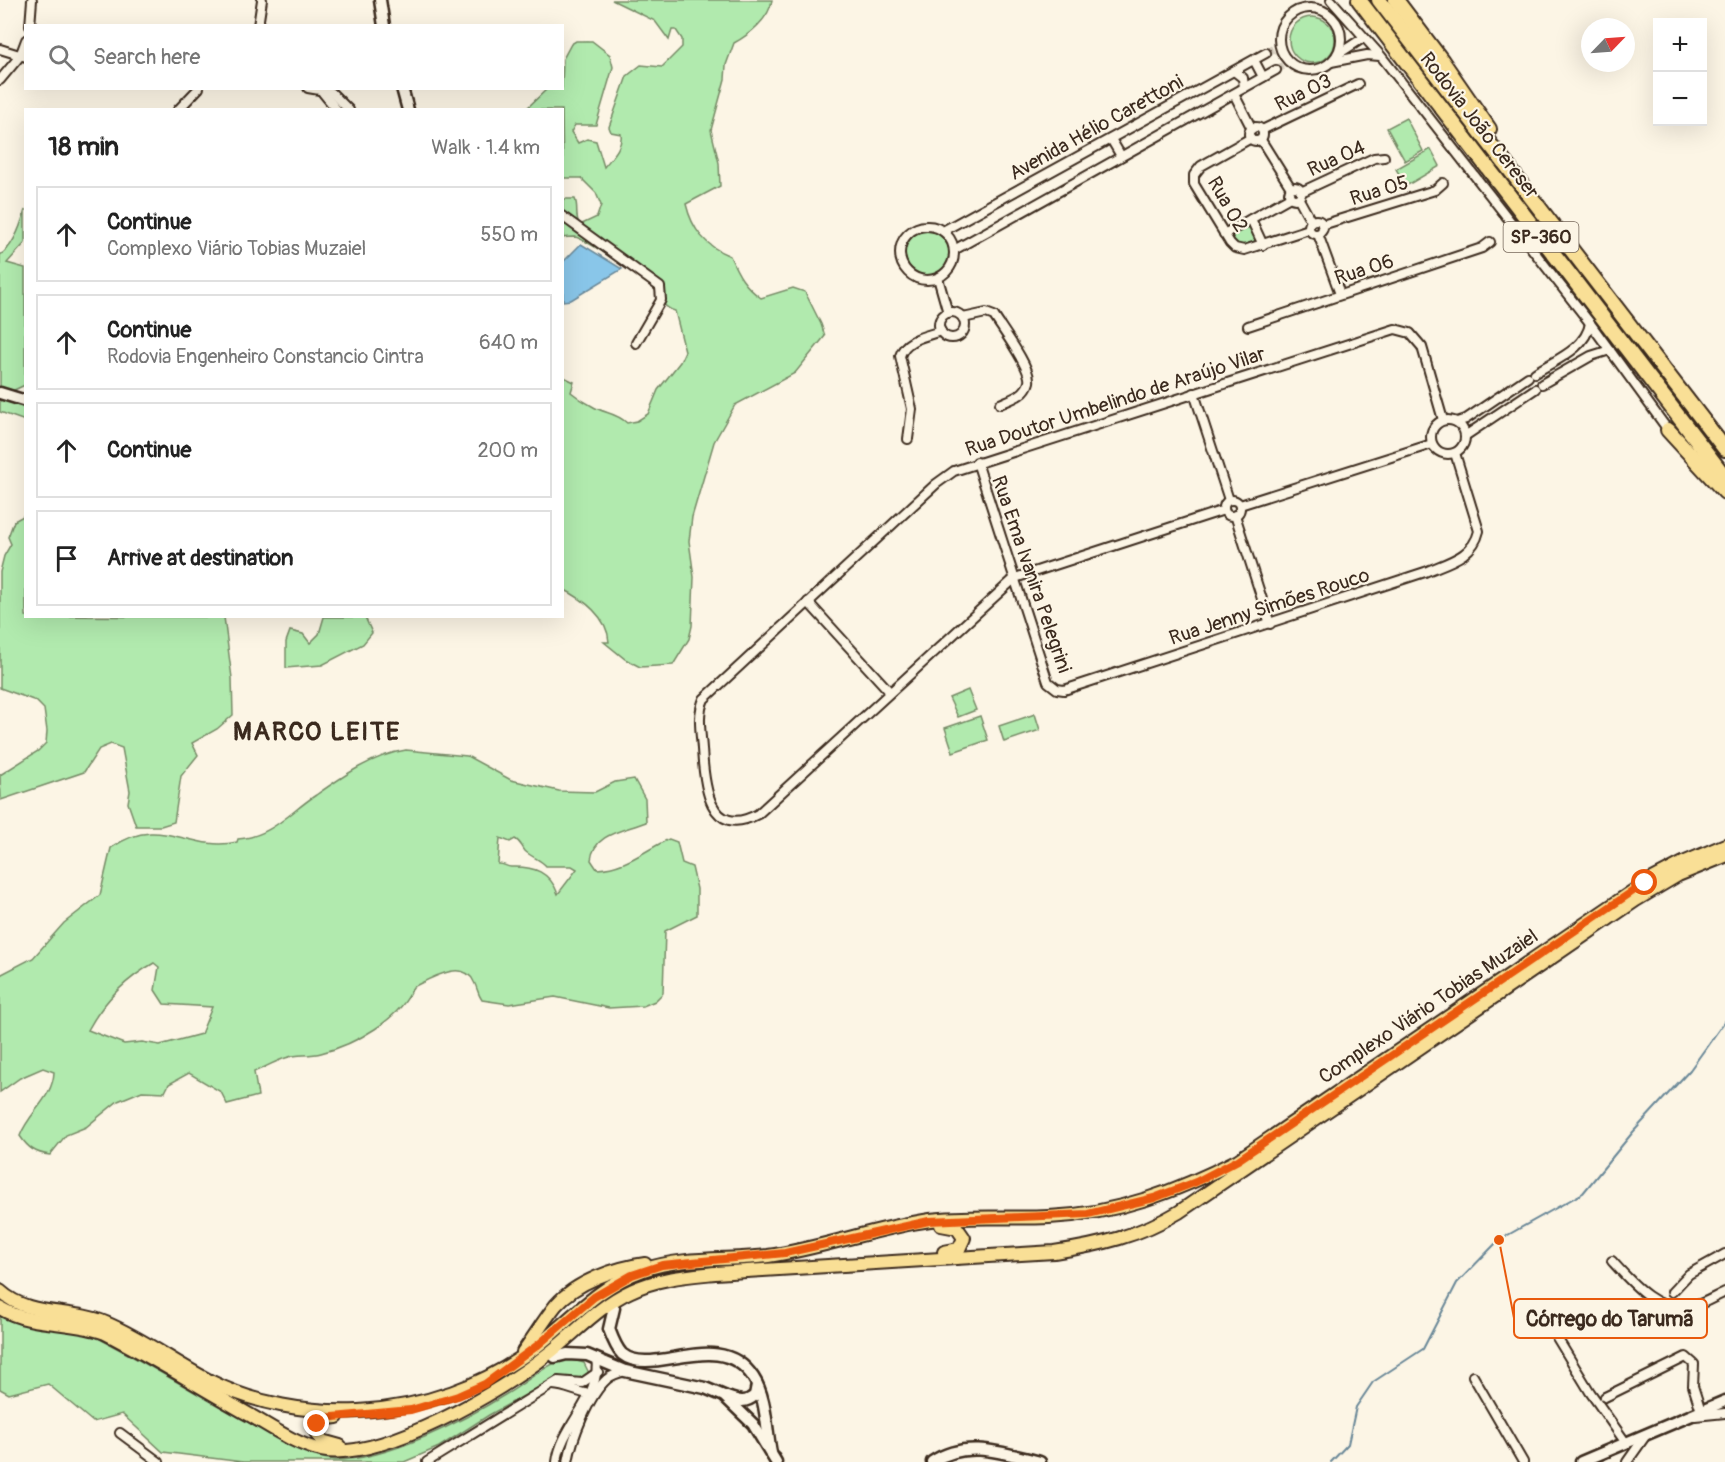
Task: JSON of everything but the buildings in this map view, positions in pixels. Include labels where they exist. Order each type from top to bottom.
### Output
[{"type":"highway","name":"Rodovia João Cereser","points":[[1359,0],[1724,476]]},
{"type":"highway","name":"Rodovia João Cereser","points":[[1379,0],[1725,449]]},
{"type":"highway","points":[[1396,0],[1442,61],[1503,150],[1523,188]]},
{"type":"highway","points":[[1668,430],[1725,492]]},
{"type":"main road","points":[[380,0],[384,24]]},
{"type":"main road","points":[[403,90],[407,108]]},
{"type":"main road","points":[[0,393],[24,400]]},
{"type":"main road","name":"Complexo Viário Tobias Muzaiel","points":[[668,1264],[785,1253],[929,1221],[1088,1214],[1154,1198],[1196,1182],[1238,1160],[1623,897],[1683,862],[1725,845]]},
{"type":"main road","points":[[0,1308],[22,1318],[77,1324],[105,1333],[279,1432],[323,1450],[360,1449],[375,1445],[466,1406],[526,1371],[602,1310],[630,1291],[674,1277],[1054,1252],[1098,1245],[1139,1233],[1188,1206],[1636,900],[1678,875],[1725,856]]},
{"type":"main road","points":[[594,1297],[652,1273],[684,1266],[766,1262],[930,1226],[953,1226],[963,1235],[963,1244],[955,1251],[812,1262],[791,1268]]},
{"type":"main road","points":[[0,1291],[17,1303],[35,1310],[76,1314],[105,1322],[211,1382],[239,1393],[306,1409],[361,1411],[424,1401],[459,1390],[512,1364],[557,1304],[566,1296],[614,1271],[650,1263],[668,1264]]},
{"type":"main road","points":[[668,1264],[632,1275],[594,1297],[497,1378],[458,1396],[390,1414],[322,1418],[317,1424],[316,1432],[322,1441],[333,1445],[357,1444],[392,1434],[498,1395],[555,1357],[614,1308],[644,1291],[668,1283],[765,1270]]},
{"type":"main road","points":[[614,1308],[609,1329],[621,1353],[628,1357],[644,1359],[721,1355],[744,1366],[757,1385],[762,1398],[773,1458]]},
{"type":"main road","points":[[555,1357],[580,1354],[596,1358],[625,1371],[705,1388],[742,1402],[755,1395],[757,1385]]},
{"type":"main road","points":[[724,1396],[753,1424],[773,1458]]},
{"type":"main road","points":[[1581,1462],[1725,1401]]},
{"type":"main road","points":[[932,1462],[951,1452],[980,1448],[1040,1462]]},
{"type":"street","points":[[30,24],[32,0]]},
{"type":"street","points":[[258,24],[262,0]]},
{"type":"street","points":[[1321,0],[1288,16],[1281,26],[1277,46],[1287,64],[1300,69],[1314,70],[1331,62],[1367,55],[1381,56]]},
{"type":"street","points":[[1331,0],[1381,56],[1590,323],[1668,430]]},
{"type":"street","points":[[1404,0],[1415,26]]},
{"type":"street","points":[[1309,4],[1328,13],[1339,28],[1341,46],[1337,55]]},
{"type":"street","points":[[1331,62],[1337,55],[1363,38]]},
{"type":"street","points":[[0,49],[23,57],[0,80]]},
{"type":"street","name":"Avenida Hélio Carettoni","points":[[943,231],[1266,53]]},
{"type":"street","points":[[1254,60],[1263,77]]},
{"type":"street","name":"Avenida Hélio Carettoni","points":[[954,250],[1276,70]]},
{"type":"street","points":[[1234,71],[1243,78],[1244,88]]},
{"type":"street","name":"Rua 03","points":[[1262,130],[1358,84]]},
{"type":"street","points":[[180,108],[197,90]]},
{"type":"street","points":[[314,90],[323,93],[331,92],[347,107]]},
{"type":"street","points":[[323,93],[336,108]]},
{"type":"street","points":[[1234,94],[1252,129]]},
{"type":"street","points":[[1252,129],[1262,130],[1261,140],[1291,188],[1290,197],[1300,195]]},
{"type":"street","points":[[1252,129],[1249,133],[1251,138],[1261,140]]},
{"type":"street","name":"Rua 02","points":[[1251,138],[1201,166],[1195,173],[1194,184],[1224,234],[1237,249],[1244,250],[1263,244]]},
{"type":"street","points":[[1111,139],[1121,156]]},
{"type":"street","name":"Rua 04","points":[[1300,195],[1374,158],[1384,157]]},
{"type":"street","name":"Rua 05","points":[[1322,225],[1435,190],[1443,183]]},
{"type":"street","points":[[1291,188],[1298,188],[1310,225],[1317,234],[1340,294]]},
{"type":"street","name":"Rua 04","points":[[1224,234],[1290,197]]},
{"type":"street","points":[[564,217],[660,287],[661,300],[636,343]]},
{"type":"street","points":[[1251,219],[1263,244],[1318,220],[1322,225],[1322,230],[1317,234]]},
{"type":"street","points":[[926,226],[943,231],[948,236],[954,250],[951,267],[938,278],[920,280],[912,277],[906,271],[899,255],[904,238],[917,227],[926,226]]},
{"type":"street","name":"Rua 06","points":[[1248,326],[1482,248],[1490,242]]},
{"type":"street","points":[[938,278],[948,313]]},
{"type":"street","points":[[948,313],[956,313],[963,318],[986,313],[994,316],[1028,370],[1029,381],[1024,391],[1016,398],[1000,404]]},
{"type":"street","points":[[948,313],[940,323],[941,331],[948,337],[960,336],[964,329],[963,318]]},
{"type":"street","points":[[1590,323],[1588,334],[1582,343],[1466,419],[1457,422],[1443,420],[1432,429],[1432,444],[1441,453],[1455,453],[1462,446],[1465,436],[1523,396],[1591,356],[1610,350]]},
{"type":"street","name":"Rua Doutor Umbelindo de Araújo Vilar","points":[[890,692],[758,814],[739,821],[730,821],[720,815],[706,792],[700,719],[701,707],[710,692],[936,484],[954,471],[1395,329],[1410,333],[1422,347],[1443,420]]},
{"type":"street","points":[[908,439],[912,409],[900,356],[902,350],[911,342],[941,331]]},
{"type":"street","points":[[1582,343],[1591,356]]},
{"type":"street","points":[[1546,366],[1553,377]]},
{"type":"street","points":[[1516,386],[1523,396]]},
{"type":"street","points":[[1194,393],[1229,500]]},
{"type":"street","points":[[1457,422],[1465,436]]},
{"type":"street","points":[[1270,624],[1235,515],[1240,506],[1432,444]]},
{"type":"street","name":"Rua Jenny Simões Rouco","points":[[1064,690],[1425,572],[1464,555],[1477,541],[1477,522],[1455,453]]},
{"type":"street","name":"Rua Ema Ivanira Pelegrini","points":[[977,462],[1048,682],[1057,689],[1064,690]]},
{"type":"street","points":[[1235,515],[1229,515],[1224,510],[1224,504],[1229,500],[1236,500],[1240,506]]},
{"type":"street","points":[[807,602],[890,692],[1016,578],[1224,510]]},
{"type":"street","points":[[1672,1292],[1689,1274],[1725,1254]]},
{"type":"street","points":[[1612,1261],[1650,1297],[1677,1308],[1697,1305],[1725,1292]]},
{"type":"street","points":[[1562,1303],[1554,1319],[1556,1336],[1590,1392],[1626,1443]]},
{"type":"street","points":[[1605,1396],[1686,1357],[1694,1364],[1693,1386],[1701,1411]]},
{"type":"street","points":[[596,1358],[598,1372],[560,1443],[557,1461],[568,1462],[577,1430],[597,1393],[609,1377],[625,1371]]},
{"type":"street","points":[[427,1462],[562,1380],[587,1381],[598,1372]]},
{"type":"street","points":[[1473,1376],[1523,1462]]},
{"type":"street","points":[[553,1385],[568,1386],[578,1393],[597,1393]]},
{"type":"street","points":[[578,1393],[580,1408]]},
{"type":"street","points":[[1687,1417],[1725,1413]]},
{"type":"street","points":[[120,1433],[159,1462]]},
{"type":"street","points":[[1627,1462],[1647,1434]]},
{"type":"green space","points":[[612,0],[772,0],[763,19],[752,31],[734,43],[726,65],[725,79],[711,130],[719,163],[720,186],[686,204],[701,236],[713,247],[730,256],[742,279],[761,298],[793,288],[805,292],[825,336],[795,373],[735,405],[714,442],[692,517],[689,541],[694,577],[692,626],[689,639],[673,665],[640,667],[625,659],[604,642],[609,642],[608,633],[599,617],[586,604],[564,590],[564,377],[574,382],[571,392],[586,403],[627,423],[637,421],[648,414],[658,390],[680,362],[685,351],[675,311],[664,305],[650,284],[581,239],[564,238],[564,199],[575,199],[577,219],[580,225],[597,217],[601,205],[596,193],[581,178],[564,178],[564,108],[527,108],[546,90],[564,90],[564,57],[571,44],[576,41],[592,41],[610,55],[613,67],[596,125],[575,125],[571,132],[578,143],[587,139],[596,141],[604,167],[619,148],[621,134],[611,132],[609,127],[627,76],[641,65],[662,67],[682,47],[682,39],[676,30],[672,30],[669,40],[655,21]]},
{"type":"green space","points":[[1312,17],[1328,24],[1335,40],[1328,56],[1312,63],[1296,56],[1289,40],[1296,24]]},
{"type":"green space","points":[[1406,118],[1423,151],[1405,161],[1387,128]]},
{"type":"green space","points":[[1431,149],[1440,166],[1406,186],[1396,169]]},
{"type":"green space","points":[[24,213],[24,244],[7,263],[24,268],[24,385],[12,391],[24,403],[24,421],[0,412],[0,255],[13,241]]},
{"type":"green space","points":[[1250,227],[1257,244],[1239,247],[1231,236]]},
{"type":"green space","points":[[927,231],[943,237],[949,253],[943,269],[927,275],[911,269],[905,253],[911,237]]},
{"type":"green space","points":[[24,516],[24,618],[224,618],[232,678],[233,715],[217,729],[192,743],[198,755],[181,776],[174,822],[161,826],[136,826],[128,803],[130,791],[122,748],[111,744],[99,749],[84,772],[1,800],[0,775],[38,751],[46,743],[47,731],[44,709],[36,701],[0,688],[0,572],[4,556],[11,544],[8,537],[14,521]]},
{"type":"green space","points":[[324,618],[365,618],[372,633],[363,644],[322,665],[286,668],[286,642],[290,631],[303,634],[310,643],[319,634]]},
{"type":"green space","points":[[968,690],[976,710],[958,717],[949,698]]},
{"type":"green space","points":[[1035,714],[1040,730],[1004,742],[999,726]]},
{"type":"green space","points":[[980,716],[988,740],[953,752],[945,728]]},
{"type":"green space","points":[[406,750],[467,756],[511,780],[559,791],[595,792],[615,782],[634,779],[645,799],[646,822],[604,838],[593,851],[591,860],[597,869],[607,868],[635,858],[669,839],[677,842],[682,863],[692,867],[697,889],[697,915],[665,931],[663,993],[655,1001],[643,1006],[609,1008],[555,997],[509,1004],[482,1000],[469,975],[462,972],[446,972],[413,987],[407,999],[387,1020],[348,1044],[321,1053],[285,1058],[254,1072],[258,1096],[227,1104],[221,1092],[189,1073],[169,1084],[165,1092],[142,1091],[118,1101],[86,1127],[66,1135],[50,1155],[29,1147],[20,1136],[50,1090],[54,1072],[43,1068],[20,1078],[0,1092],[0,975],[33,958],[64,923],[100,895],[111,848],[129,838],[145,833],[160,833],[204,843],[237,842],[238,839],[270,829],[348,774],[370,761]],"holes":[[[500,838],[510,842],[517,840],[525,851],[546,866],[572,866],[577,869],[558,894],[551,880],[540,872],[534,869],[498,864]],[[154,963],[159,967],[155,990],[164,1004],[212,1007],[201,1034],[160,1045],[142,1042],[124,1044],[88,1030],[116,992]]]},
{"type":"green space","points":[[0,1315],[22,1323],[70,1328],[92,1335],[294,1447],[319,1457],[335,1460],[378,1453],[447,1427],[490,1404],[556,1362],[570,1360],[584,1363],[589,1373],[577,1378],[554,1379],[489,1415],[439,1447],[404,1462],[243,1462],[163,1452],[122,1414],[93,1422],[48,1384],[9,1394],[0,1389]]},
{"type":"water","points":[[581,244],[622,269],[571,300],[564,301],[564,261]]},
{"type":"waterway","points":[[1331,1462],[1348,1444],[1356,1407],[1373,1382],[1423,1349],[1457,1283],[1499,1240],[1583,1193],[1633,1132],[1690,1070],[1725,1021]]},
{"type":"tunnel","points":[[1266,53],[1275,48]]},
{"type":"tunnel","points":[[1276,70],[1285,65]]},
{"type":"place","name":"Córrego do Tarumã","points":[[1499,1240]]},
{"type":"district","name":"MARCO LEITE","points":[[317,731]]},
{"type":"route","points":[[317,1424],[322,1418],[368,1416],[411,1410],[442,1402],[485,1384],[497,1378],[594,1297],[642,1270],[699,1259],[764,1256],[806,1250],[902,1225],[929,1221],[1088,1214],[1154,1198],[1196,1182],[1238,1160],[1645,883]]}]
